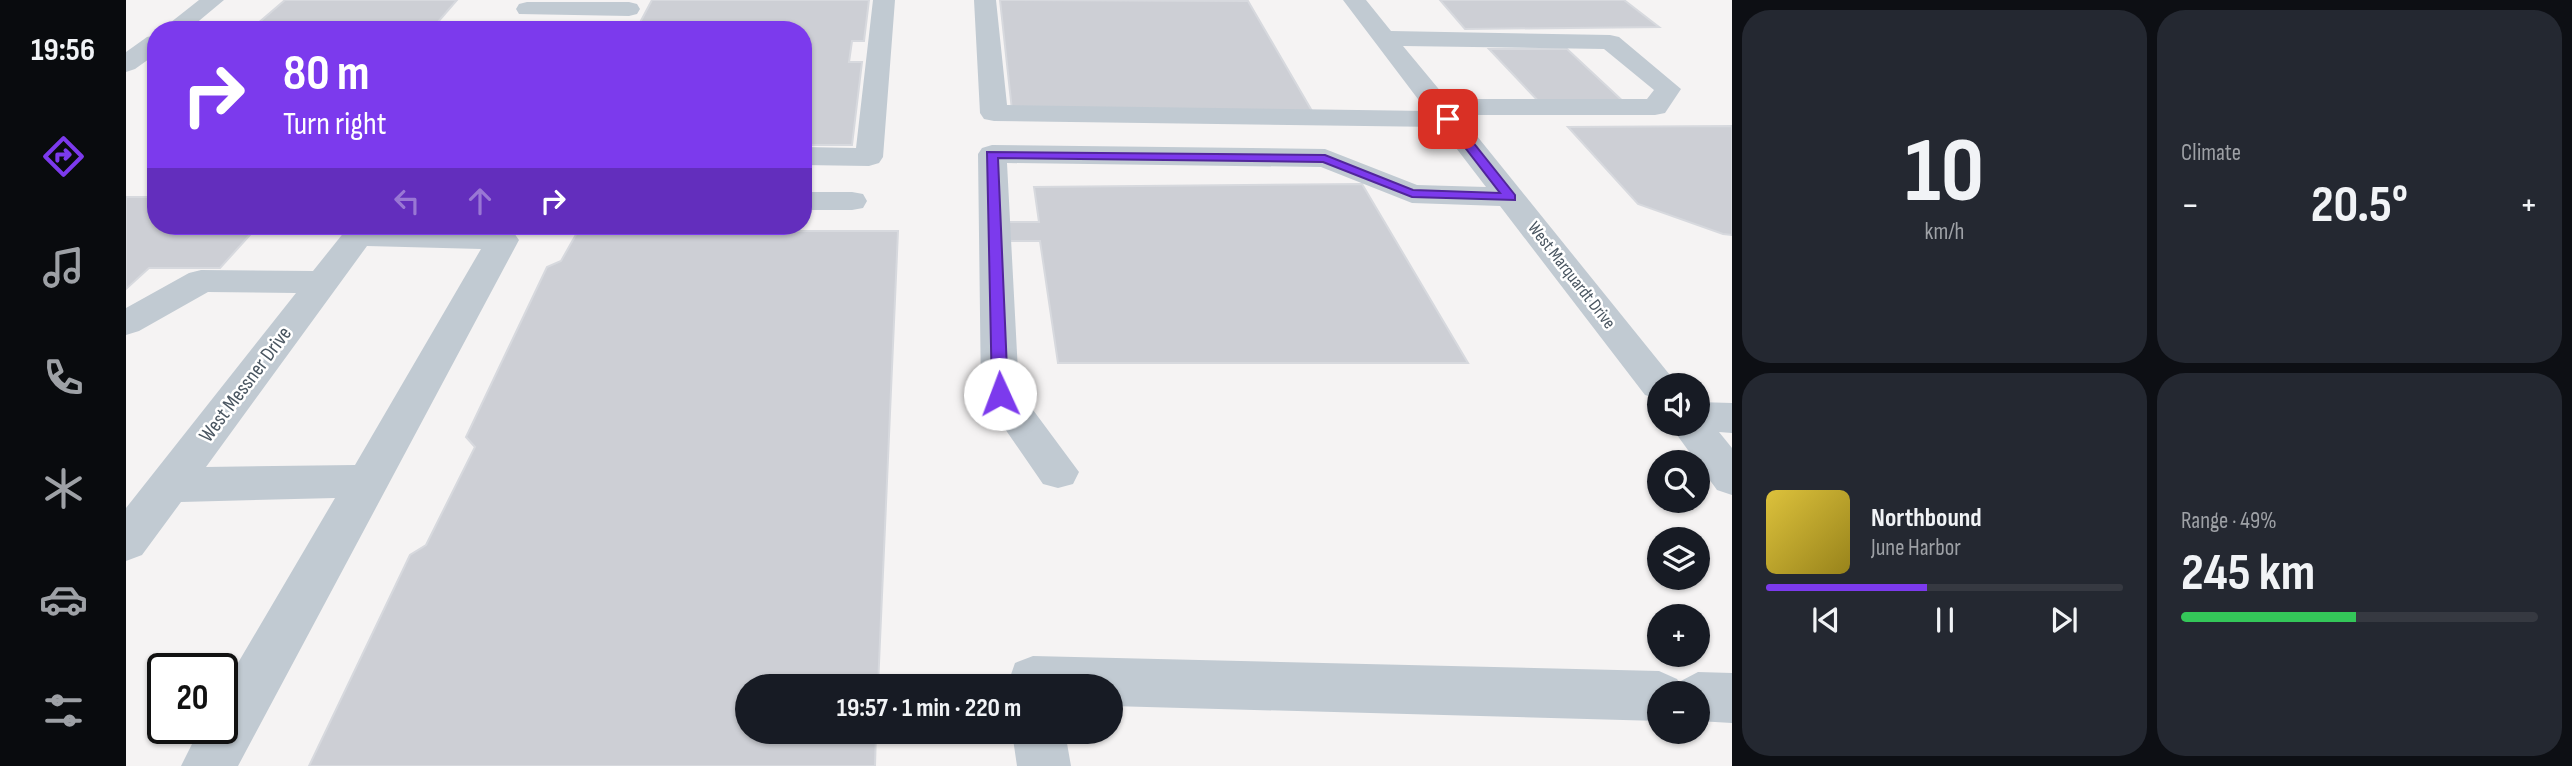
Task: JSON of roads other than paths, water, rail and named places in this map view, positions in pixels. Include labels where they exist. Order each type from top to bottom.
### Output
[{"type":"street","points":[[185,21],[213,0]]},
{"type":"street","points":[[812,156],[869,157],[884,0]]},
{"type":"street","points":[[985,0],[994,113],[1444,113],[1655,107],[1668,89],[1610,42],[1384,38]]},
{"type":"street","name":"West Marquardt Drive","points":[[1354,0],[1649,373]]},
{"type":"street","points":[[519,21],[531,5],[627,13]]},
{"type":"street","points":[[126,64],[147,49]]},
{"type":"street","points":[[1058,472],[1000,394],[992,154],[1325,158],[1412,194],[1510,197]]},
{"type":"street","points":[[812,201],[852,201]]},
{"type":"street","name":"West Messner Drive","points":[[126,542],[358,235]]},
{"type":"street","points":[[208,766],[368,481],[515,235]]},
{"type":"street","points":[[126,323],[201,281],[322,282]]},
{"type":"street","points":[[1710,417],[1732,418]]},
{"type":"street","points":[[1699,436],[1732,478]]},
{"type":"street","points":[[169,485],[368,481]]},
{"type":"street","points":[[1123,682],[1647,696]]},
{"type":"street","points":[[1710,697],[1732,698]]},
{"type":"street","points":[[1041,744],[1044,766]]}]
